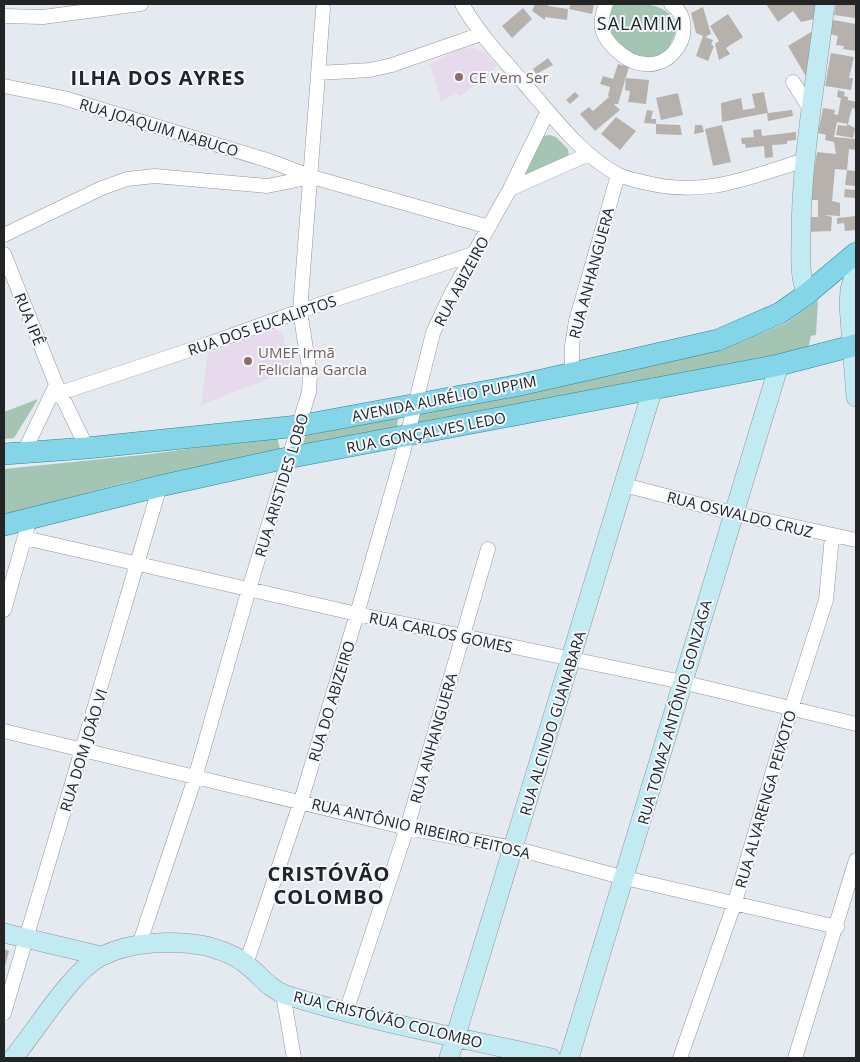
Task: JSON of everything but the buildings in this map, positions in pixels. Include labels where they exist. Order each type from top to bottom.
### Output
[{"type":"main road","name":"AVENIDA AURÉLIO PUPPIM","points":[[14,453],[87,448],[298,426],[520,385],[718,340],[780,313],[856,253]]},
{"type":"main road","name":"RUA GONÇALVES LEDO","points":[[4,525],[28,528],[160,486],[287,458],[779,365],[853,345]]},
{"type":"street","points":[[4,16],[44,18],[141,4]]},
{"type":"street","points":[[462,4],[481,34],[548,111],[589,154],[618,175],[660,186],[694,189],[734,182],[805,160]]},
{"type":"street","points":[[606,4],[600,22],[605,37],[628,59],[639,65],[650,66],[664,61],[670,56],[680,41],[683,20],[678,10],[671,4]]},
{"type":"street","points":[[806,294],[803,286],[801,252],[801,205],[825,4]]},
{"type":"street","name":"RUA ARISTIDES LOBO","points":[[139,946],[195,778],[287,458],[309,392],[310,374],[300,311],[312,177],[312,136],[323,9]]},
{"type":"street","points":[[318,73],[370,70],[392,65],[481,34]]},
{"type":"street","points":[[793,82],[812,113]]},
{"type":"street","name":"RUA JOAQUIM NABUCO","points":[[4,86],[64,98],[273,162],[312,177],[489,227]]},
{"type":"street","name":"RUA ABIZEIRO","points":[[407,436],[413,405],[434,333],[450,296],[510,189],[548,111]]},
{"type":"street","points":[[510,189],[589,154]]},
{"type":"street","name":"RUA ANHANGUERA","points":[[572,372],[572,346],[576,321],[618,175]]},
{"type":"street","points":[[4,235],[102,188],[127,179],[156,176],[267,186],[312,177]]},
{"type":"street","name":"RUA IPÊ","points":[[4,254],[56,391],[87,448]]},
{"type":"street","name":"RUA DOS EUCALIPTOS","points":[[56,391],[473,254]]},
{"type":"street","points":[[856,268],[848,305],[856,389]]},
{"type":"street","name":"RUA TOMAZ ANTÔNIO GONZAGA","points":[[569,1058],[625,878],[732,513],[772,392],[779,365]]},
{"type":"street","name":"RUA ALCINDO GUANABARA","points":[[449,1058],[652,388]]},
{"type":"street","points":[[14,453],[56,391]]},
{"type":"street","name":"RUA DO ABIZEIRO","points":[[246,964],[301,802],[358,614],[407,436]]},
{"type":"street","name":"RUA OSWALDO CRUZ","points":[[624,485],[732,513],[856,540]]},
{"type":"street","name":"RUA DOM JOÃO VI","points":[[4,1013],[139,564],[160,486]]},
{"type":"street","points":[[4,610],[28,528]]},
{"type":"street","name":"RUA CARLOS GOMES","points":[[28,528],[139,564],[463,637],[682,682],[856,724]]},
{"type":"street","name":"RUA ALVARENGA PEIXOTO","points":[[680,1058],[735,902],[791,709],[826,600],[832,536]]},
{"type":"street","name":"RUA ANHANGUERA","points":[[346,1012],[407,828],[488,549]]},
{"type":"street","name":"RUA ANTÔNIO RIBEIRO FEITOSA","points":[[4,731],[407,828],[514,848],[625,878],[837,927]]},
{"type":"street","points":[[796,1058],[856,860]]},
{"type":"street","name":"RUA CRISTÓVÃO COLOMBO","points":[[4,933],[100,956],[139,946],[167,943],[202,946],[230,954],[246,964],[267,984],[283,994],[346,1012],[551,1058]]},
{"type":"street","points":[[13,1058],[78,975],[100,956]]},
{"type":"street","points":[[283,994],[294,1058]]},
{"type":"shaded area","name":"CE Vem Ser","points":[[475,48],[486,53],[497,67],[461,96],[456,94],[441,101],[430,64],[459,49]]},
{"type":"shaded area","name":"UMEF Irmã Feliciana Garcia","points":[[275,329],[282,332],[291,370],[201,405],[208,353]]},
{"type":"green space","points":[[612,4],[651,5],[666,12],[677,26],[672,42],[664,52],[655,57],[645,58],[625,48],[607,27]]},
{"type":"green space","points":[[550,135],[556,137],[568,149],[569,156],[518,182],[543,136]]},
{"type":"green space","points":[[818,300],[816,335],[811,336],[808,349],[413,424],[414,413],[739,343],[786,323]]},
{"type":"green space","points":[[38,399],[14,438],[4,439],[4,412]]},
{"type":"green space","points":[[398,416],[397,427],[303,445],[306,432]]},
{"type":"green space","points":[[277,437],[280,449],[128,482],[4,515],[4,469],[151,454]]},
{"type":"place","name":"CE Vem Ser","points":[[459,77]]},
{"type":"place","name":"UMEF Irmã Feliciana Garcia","points":[[248,361]]},
{"type":"district","name":"SALAMIM","points":[[640,23]]},
{"type":"district","name":"ILHA DOS AYRES","points":[[158,77]]},
{"type":"district","name":"CRISTÓVÃO COLOMBO","points":[[329,884]]}]
